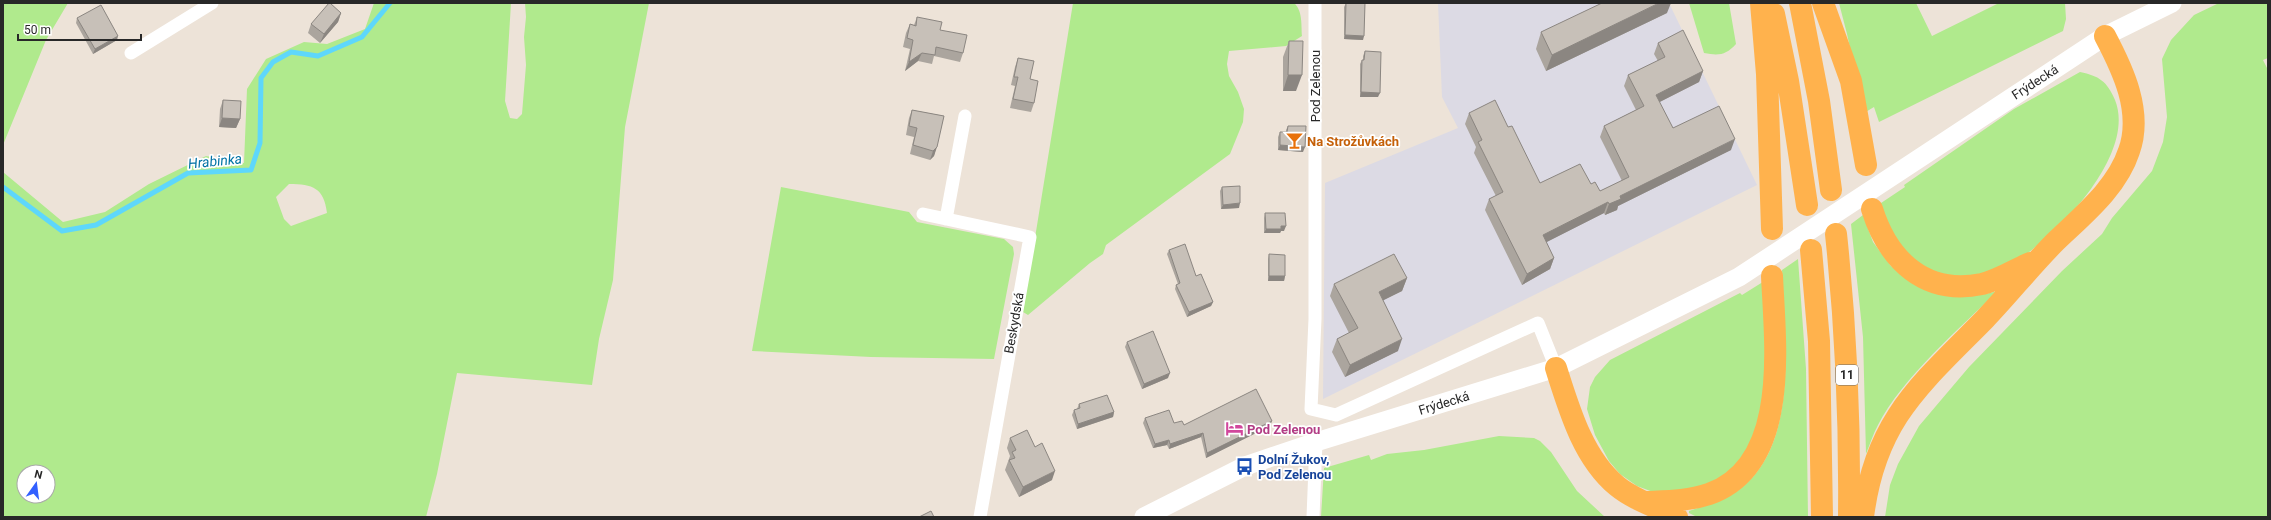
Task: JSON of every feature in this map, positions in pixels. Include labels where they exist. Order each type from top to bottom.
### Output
[{"type":"highway","points":[[1761,3],[1767,74],[1772,229]]},
{"type":"highway","points":[[1772,3],[1788,81],[1806,205]]},
{"type":"highway","points":[[1800,3],[1819,101],[1831,190]]},
{"type":"highway","points":[[1823,3],[1851,81],[1866,165]]},
{"type":"highway","points":[[1863,517],[1868,481],[1874,462],[1891,424],[1903,407],[1928,375],[1986,318],[2040,258],[2100,197],[2122,167],[2130,151],[2134,115],[2130,96],[2118,61],[2105,36]]},
{"type":"highway","points":[[1872,210],[1881,234],[1895,256],[1918,274],[1943,284],[1956,286],[1982,284],[1995,280],[2040,258]]},
{"type":"highway","name":"11","points":[[1836,234],[1844,315],[1849,414],[1849,517]]},
{"type":"highway","name":"11","points":[[1811,250],[1819,340],[1822,517]]},
{"type":"highway","points":[[1646,502],[1688,500],[1710,494],[1729,483],[1746,468],[1758,450],[1766,429],[1774,392],[1772,276]]},
{"type":"highway","points":[[1556,368],[1568,406],[1596,464],[1618,487],[1677,517]]},
{"type":"main road","name":"Frýdecká","points":[[1144,517],[1245,466],[1316,442],[1556,368],[1739,277],[1902,168],[2105,36],[2172,3]]},
{"type":"street","points":[[131,52],[212,3]]},
{"type":"street","name":"Pod Zelenou","points":[[1314,3],[1315,318],[1311,408],[1336,415],[1538,323],[1556,368]]},
{"type":"street","points":[[946,219],[965,116]]},
{"type":"street","name":"Beskydská","points":[[923,214],[1030,237],[980,517]]},
{"type":"street","points":[[1313,517],[1316,442]]},
{"type":"shaded area","points":[[1438,3],[1669,3],[1757,185],[1323,399],[1325,183],[1458,128],[1442,97]]},
{"type":"green space","points":[[3,3],[68,3],[46,40],[3,145]]},
{"type":"green space","points":[[374,3],[511,3],[505,101],[510,118],[517,119],[522,114],[526,65],[524,37],[526,17],[525,3],[649,3],[625,127],[613,280],[599,339],[592,385],[457,373],[437,474],[426,517],[3,517],[3,172],[63,222],[105,212],[149,184],[206,156],[244,163],[247,89],[266,59],[304,42],[327,44],[365,29]],"holes":[[[289,184],[297,184],[316,189],[323,198],[327,213],[291,226],[284,219],[276,197]]]},
{"type":"green space","points":[[1073,3],[1294,3],[1300,14],[1302,36],[1286,46],[1229,51],[1227,64],[1229,76],[1238,92],[1244,109],[1243,122],[1230,154],[1106,245],[1103,254],[1090,263],[1028,315],[1023,312]]},
{"type":"green space","points":[[1689,3],[1729,3],[1736,44],[1722,54],[1704,53]]},
{"type":"green space","points":[[1839,3],[1916,3],[1932,36],[1999,3],[2065,3],[2066,19],[2063,31],[1879,122],[1874,107],[1864,113]]},
{"type":"green space","points":[[2219,3],[2268,3],[2268,58],[2263,60],[2268,70],[2268,517],[1885,517],[1890,485],[1898,464],[1919,426],[1969,367],[2062,271],[2102,234],[2112,218],[2152,171],[2163,142],[2167,117],[2162,59],[2171,40],[2194,15]]},
{"type":"green space","points":[[2080,72],[2092,75],[2102,80],[2109,88],[2115,100],[2119,124],[2113,149],[2099,176],[2081,202],[2059,226],[2035,248],[2012,264],[1991,275],[1943,275],[1907,258],[1894,239],[1878,205],[1905,187],[1904,185],[2014,109]]},
{"type":"green space","points":[[781,187],[909,212],[917,222],[1004,239],[1013,247],[1014,254],[994,359],[871,357],[752,351]]},
{"type":"green space","points":[[1863,215],[1873,242],[1891,266],[1905,277],[1981,295],[1998,291],[1933,354],[1902,389],[1888,407],[1878,425],[1866,454],[1863,337],[1851,224]]},
{"type":"green space","points":[[1798,259],[1806,369],[1808,517],[1697,517],[1689,513],[1689,511],[1720,500],[1737,491],[1757,472],[1771,447],[1780,419],[1786,357],[1782,270]]},
{"type":"green space","points":[[1766,280],[1768,378],[1761,423],[1741,465],[1705,488],[1653,492],[1637,486],[1620,474],[1609,461],[1595,435],[1587,409],[1590,387],[1595,377],[1610,360],[1740,293],[1742,295]]},
{"type":"green space","points":[[1499,436],[1534,438],[1540,441],[1551,452],[1577,491],[1605,517],[1321,517],[1324,468],[1369,455],[1371,460],[1387,454],[1424,450]]},
{"type":"building","points":[[329,3],[341,13],[324,34],[311,24]]},
{"type":"building","points":[[1346,3],[1365,3],[1364,36],[1345,35]]},
{"type":"building","points":[[1602,3],[1659,3],[1552,55],[1541,32]]},
{"type":"building","points":[[101,5],[118,36],[95,49],[77,18]]},
{"type":"building","points":[[917,17],[942,22],[940,30],[967,35],[963,53],[936,47],[935,55],[922,53],[909,62],[913,40],[907,38],[910,24],[916,26]]},
{"type":"building","points":[[1683,30],[1703,71],[1656,95],[1673,128],[1719,106],[1735,139],[1620,196],[1621,199],[1609,204],[1608,202],[1543,235],[1554,258],[1527,274],[1489,199],[1503,192],[1478,142],[1482,140],[1469,113],[1495,100],[1508,127],[1512,126],[1540,183],[1580,164],[1591,184],[1595,182],[1600,191],[1629,177],[1604,126],[1644,106],[1628,75],[1665,57],[1658,43]]},
{"type":"building","points":[[1289,41],[1303,41],[1302,75],[1288,75]]},
{"type":"building","points":[[1365,51],[1381,52],[1380,93],[1361,92],[1362,60],[1364,60]]},
{"type":"building","points":[[1018,58],[1034,61],[1030,79],[1038,81],[1034,103],[1013,99],[1018,77],[1014,77]]},
{"type":"building","points":[[223,100],[241,101],[240,119],[222,118]]},
{"type":"building","points":[[912,110],[944,116],[937,147],[933,151],[913,145],[917,128],[909,126]]},
{"type":"building","points":[[1288,126],[1306,126],[1305,147],[1280,145],[1280,132],[1287,132]]},
{"type":"building","points":[[1240,186],[1240,203],[1223,205],[1222,187]]},
{"type":"building","points":[[1265,213],[1285,213],[1286,226],[1281,226],[1281,229],[1266,229]]},
{"type":"building","points":[[1185,244],[1196,276],[1201,274],[1213,302],[1189,312],[1176,285],[1180,283],[1169,250]]},
{"type":"building","points":[[1269,254],[1285,255],[1285,276],[1269,276]]},
{"type":"building","points":[[1394,254],[1407,278],[1379,292],[1402,339],[1350,365],[1337,339],[1358,328],[1334,284]]},
{"type":"building","points":[[1153,331],[1170,373],[1144,384],[1127,342]]},
{"type":"building","points":[[1256,389],[1272,421],[1207,453],[1203,433],[1170,444],[1169,440],[1155,444],[1145,418],[1169,410],[1174,423],[1182,421],[1184,425]]},
{"type":"building","points":[[1107,395],[1114,412],[1078,424],[1074,410],[1080,408],[1079,404]]},
{"type":"building","points":[[1027,430],[1035,447],[1042,443],[1055,471],[1023,487],[1009,460],[1015,458],[1012,452],[1016,450],[1010,438]]},
{"type":"building","points":[[931,511],[934,517],[919,517]]},
{"type":"waterway","name":"Hrabinka","points":[[3,187],[62,231],[96,225],[188,173],[251,170],[260,143],[261,78],[273,62],[291,52],[318,56],[362,37],[390,3]]},
{"type":"place","name":"Na Strožůvkách","points":[[1294,141]]},
{"type":"place","name":"Pod Zelenou","points":[[1234,429]]},
{"type":"place","name":"Dolní Žukov, Pod Zelenou","points":[[1245,466]]}]
